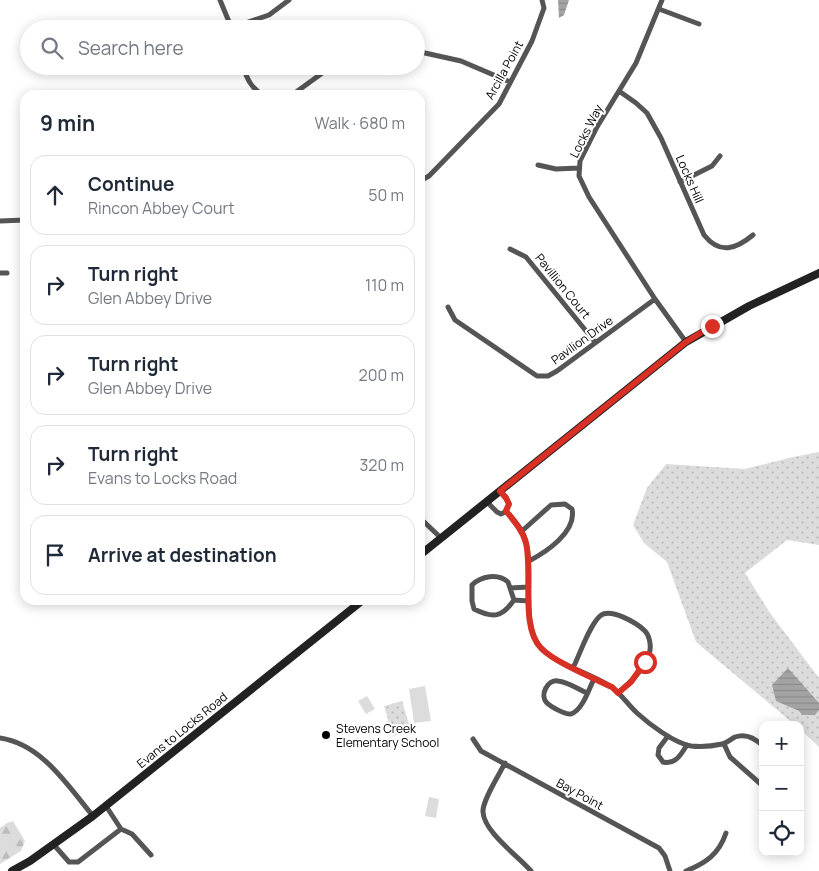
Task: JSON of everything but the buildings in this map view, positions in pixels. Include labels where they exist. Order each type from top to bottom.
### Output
[{"type":"street","points":[[220,0],[228,20]]},
{"type":"street","points":[[255,20],[270,15],[289,0]]},
{"type":"street","name":"Arcilla Point","points":[[425,178],[499,104],[532,41],[544,8],[542,0]]},
{"type":"street","name":"Locks Way","points":[[662,0],[636,63],[597,127],[580,162],[579,176],[589,197],[654,299],[686,342]]},
{"type":"street","points":[[658,9],[699,24]]},
{"type":"street","points":[[425,53],[461,61],[510,82]]},
{"type":"street","points":[[246,75],[254,90]]},
{"type":"street","points":[[299,90],[320,75]]},
{"type":"street","name":"Locks Hill","points":[[619,91],[646,113],[661,138],[704,235],[710,242],[724,248],[736,246],[753,235]]},
{"type":"street","points":[[680,182],[712,166],[720,156]]},
{"type":"street","points":[[538,165],[556,169],[579,168]]},
{"type":"street","points":[[0,221],[20,220]]},
{"type":"street","name":"Pavillion Court","points":[[510,249],[526,257],[595,342]]},
{"type":"street","points":[[0,273],[7,273]]},
{"type":"street","points":[[425,551],[686,342],[749,306],[819,273]]},
{"type":"street","name":"Pavilion Drive","points":[[448,307],[455,320],[537,376],[548,376],[654,299]]},
{"type":"street","points":[[487,502],[500,514],[506,511],[509,504],[500,491]]},
{"type":"street","points":[[522,531],[551,506],[565,504],[572,508],[573,515],[570,524],[558,541],[549,551],[529,561]]},
{"type":"street","points":[[506,511],[522,531],[526,544],[529,561],[530,625],[532,636],[541,649],[573,668],[612,687],[636,712],[682,744],[694,746],[724,744],[737,737],[748,736],[759,743]]},
{"type":"street","points":[[425,523],[441,538]]},
{"type":"street","points":[[490,577],[500,577],[508,582],[514,600],[508,609],[501,614],[491,615],[482,613],[474,609],[472,585],[476,581],[490,577]]},
{"type":"street","points":[[510,588],[529,587]]},
{"type":"street","points":[[514,600],[529,601]]},
{"type":"street","name":"Evans to Locks Road","points":[[12,871],[30,861],[106,806],[357,605]]},
{"type":"street","points":[[573,668],[592,627],[601,615],[608,613],[625,618],[645,631],[648,635],[650,650],[645,662],[631,682],[618,693]]},
{"type":"street","points":[[587,693],[561,681],[554,680],[549,683],[545,691],[545,698],[547,703],[566,714],[572,714],[579,709],[587,693],[594,679]]},
{"type":"street","points":[[668,736],[659,748],[658,755],[663,762],[673,762],[687,745]]},
{"type":"street","points":[[0,738],[37,753],[93,816]]},
{"type":"street","name":"Bay Point","points":[[473,739],[481,751],[659,848],[665,856],[670,871]]},
{"type":"street","points":[[724,744],[730,757],[759,782]]},
{"type":"street","points":[[505,763],[482,811],[486,823],[494,834],[531,871]]},
{"type":"street","points":[[106,806],[121,829],[132,834],[151,855]]},
{"type":"street","points":[[54,844],[69,862],[78,862],[121,829]]},
{"type":"street","points":[[686,871],[712,856],[722,845],[726,833]]},
{"type":"green space","points":[[819,452],[819,545],[787,540],[745,573],[770,613],[819,678],[819,747],[804,733],[804,721],[790,721],[696,642],[667,562],[644,543],[633,525],[647,488],[666,464],[745,469]]},
{"type":"green space","points":[[425,686],[431,721],[414,723],[409,689]]},
{"type":"green space","points":[[367,696],[375,709],[366,714],[358,701]]},
{"type":"green space","points":[[402,701],[411,731],[393,736],[384,706]]},
{"type":"green space","points":[[429,797],[439,799],[436,818],[425,816]]},
{"type":"green space","points":[[13,821],[25,841],[21,851],[0,864],[0,828]]},
{"type":"shaded area","points":[[558,0],[569,0],[564,15],[559,18]]},
{"type":"shaded area","points":[[788,668],[819,703],[819,710],[815,715],[802,715],[799,711],[776,701],[772,685]]},
{"type":"place","name":"Stevens Creek Elementary School","points":[[326,735]]},
{"type":"route","points":[[645,662],[631,682],[618,693],[612,687],[541,649],[532,636],[530,625],[529,561],[526,544],[523,533],[506,511],[509,504],[500,491],[686,342],[712,326]]}]
